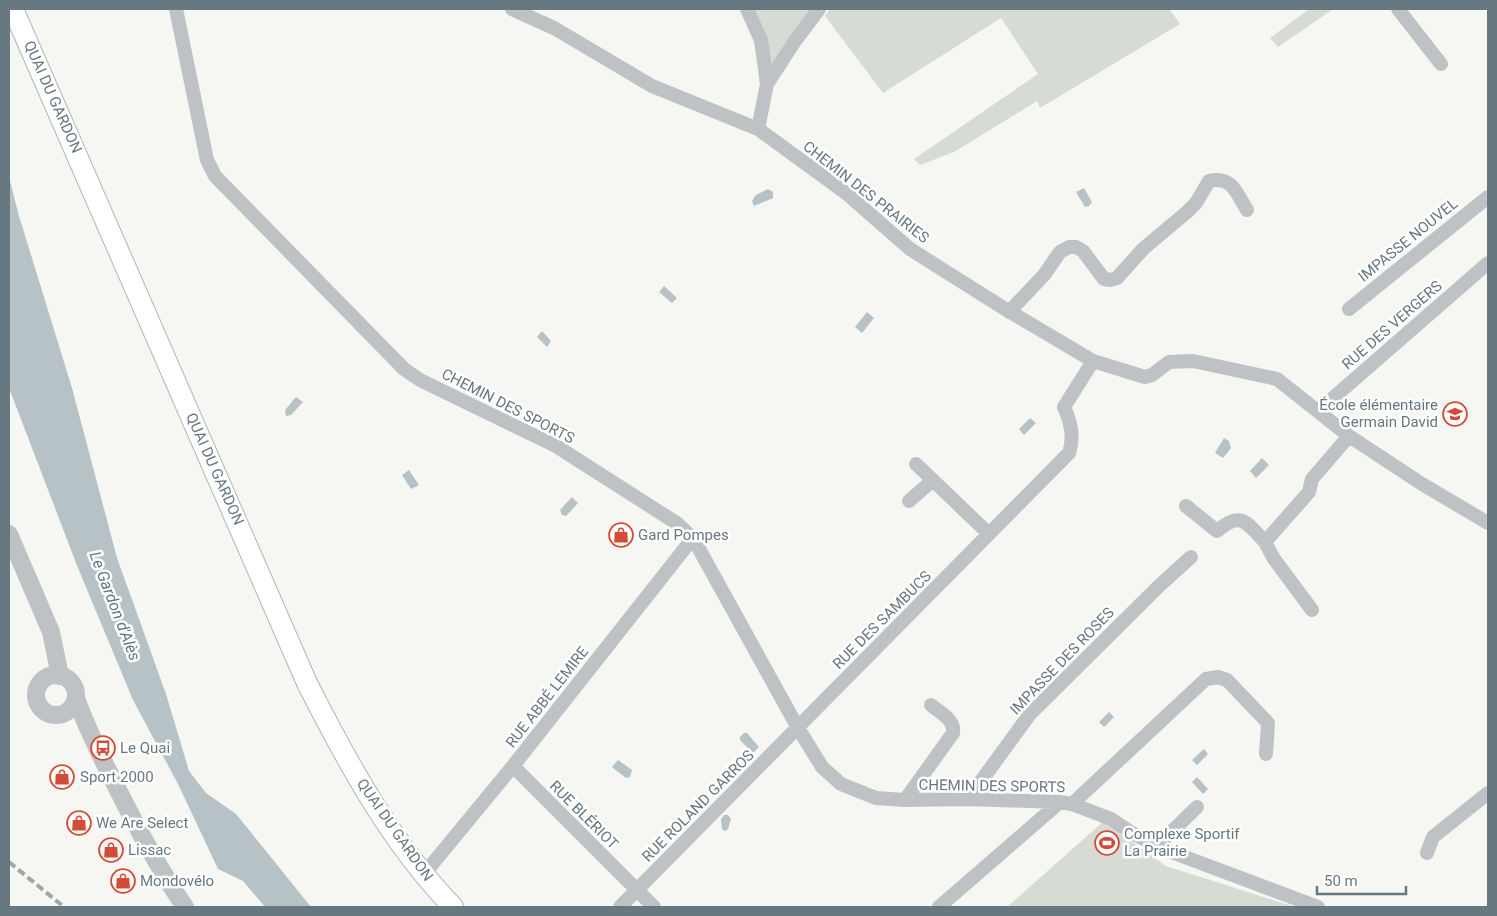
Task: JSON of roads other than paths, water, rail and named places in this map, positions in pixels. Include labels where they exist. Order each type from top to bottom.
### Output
[{"type":"main road","name":"QUAI DU GARDON","points":[[13,9],[307,683],[331,730],[380,814],[424,874],[453,907]]},
{"type":"street","name":"CHEMIN DES SPORTS","points":[[176,9],[208,160],[215,176],[404,369],[420,380],[556,446],[678,524],[693,538],[798,728],[822,767],[841,784],[876,798],[1066,803],[1111,819],[1157,846],[1318,907]]},
{"type":"street","name":"CHEMIN DES PRAIRIES","points":[[512,9],[554,28],[652,86],[758,129],[846,193],[910,249],[1009,312],[1094,361],[1145,377],[1152,375],[1169,362],[1193,361],[1277,379],[1349,436],[1422,484],[1488,523]]},
{"type":"street","points":[[747,9],[761,40],[767,84],[758,129]]},
{"type":"street","points":[[767,84],[795,41],[820,9]]},
{"type":"street","points":[[1398,9],[1441,64]]},
{"type":"street","points":[[1009,312],[1044,275],[1060,252],[1069,247],[1076,247],[1083,251],[1104,280],[1117,278],[1143,249],[1187,212],[1196,202],[1209,181],[1219,179],[1227,181],[1247,210]]},
{"type":"street","name":"IMPASSE NOUVEL","points":[[1349,309],[1488,197]]},
{"type":"street","name":"RUE DES VERGERS","points":[[1318,411],[1488,263]]},
{"type":"street","name":"RUE DES SAMBUCS","points":[[798,728],[1069,453],[1072,445],[1070,426],[1064,408],[1094,361]]},
{"type":"street","points":[[1265,542],[1309,492],[1312,478],[1349,436]]},
{"type":"street","points":[[916,464],[989,534]]},
{"type":"street","points":[[910,501],[933,480]]},
{"type":"street","points":[[1186,506],[1217,531],[1226,523],[1235,519],[1247,523],[1265,542],[1274,559],[1312,610]]},
{"type":"street","points":[[9,534],[51,632],[60,676]]},
{"type":"street","name":"RUE ABBÉ LEMIRE","points":[[424,874],[513,766],[693,538]]},
{"type":"street","name":"IMPASSE DES ROSES","points":[[968,799],[1030,714],[1160,585],[1192,557]]},
{"type":"street","points":[[87,729],[60,715],[49,714],[43,710],[39,705],[36,693],[42,681],[54,676],[60,676],[74,686],[76,698],[87,729],[135,823],[170,885],[185,907]]},
{"type":"street","points":[[938,907],[1066,803],[1206,679],[1218,677],[1227,680],[1268,723],[1266,754]]},
{"type":"street","points":[[60,715],[71,709],[76,698]]},
{"type":"street","name":"CHEMIN DES SPORTS","points":[[905,800],[953,732],[954,728],[951,721],[931,705]]},
{"type":"street","name":"RUE ROLAND GARROS","points":[[620,907],[798,728]]},
{"type":"street","name":"RUE BLÉRIOT","points":[[513,766],[654,907]]},
{"type":"street","points":[[1427,853],[1433,837],[1488,792]]},
{"type":"street","points":[[1157,846],[1197,807]]},
{"type":"water","name":"Le Gardon d'Alès","points":[[9,177],[19,216],[72,388],[117,558],[166,694],[189,771],[206,793],[236,814],[311,907],[265,907],[243,881],[218,869],[178,784],[133,700],[78,568],[9,388]]},
{"type":"water","points":[[1084,188],[1092,202],[1089,206],[1085,207],[1076,192]]},
{"type":"water","points":[[768,189],[773,192],[773,198],[754,206],[752,201],[756,195]]},
{"type":"water","points":[[664,286],[677,298],[672,303],[659,292]]},
{"type":"water","points":[[867,312],[874,318],[862,333],[855,327]]},
{"type":"water","points":[[542,331],[551,341],[547,347],[537,337]]},
{"type":"water","points":[[296,397],[303,402],[291,415],[286,416],[285,410]]},
{"type":"water","points":[[1030,418],[1036,423],[1024,435],[1019,429]]},
{"type":"water","points":[[1224,438],[1229,441],[1231,448],[1223,458],[1215,453]]},
{"type":"water","points":[[1262,458],[1269,465],[1256,478],[1250,471]]},
{"type":"water","points":[[409,470],[419,485],[411,489],[402,475]]},
{"type":"water","points":[[572,497],[578,503],[566,516],[562,515],[560,510]]},
{"type":"water","points":[[1109,712],[1114,717],[1104,727],[1099,722]]},
{"type":"water","points":[[744,733],[747,733],[759,747],[753,753],[740,740]]},
{"type":"water","points":[[1204,749],[1208,754],[1197,765],[1192,760]]},
{"type":"water","points":[[618,760],[632,770],[630,777],[626,778],[612,767]]},
{"type":"water","points":[[1197,777],[1208,789],[1203,794],[1192,782]]},
{"type":"water","points":[[724,815],[728,815],[731,819],[728,829],[725,831],[722,829],[721,819]]},
{"type":"railway","points":[[9,862],[64,907]]},
{"type":"place","name":"École élémentaire Germain David","points":[[1455,414]]},
{"type":"place","name":"Gard Pompes","points":[[621,535]]},
{"type":"place","name":"Le Quai","points":[[103,748]]},
{"type":"place","name":"Sport 2000","points":[[62,777]]},
{"type":"place","name":"We Are Select","points":[[79,823]]},
{"type":"place","name":"Complexe Sportif La Prairie","points":[[1107,843]]},
{"type":"place","name":"Lissac","points":[[111,850]]},
{"type":"place","name":"Mondovélo","points":[[123,881]]}]
